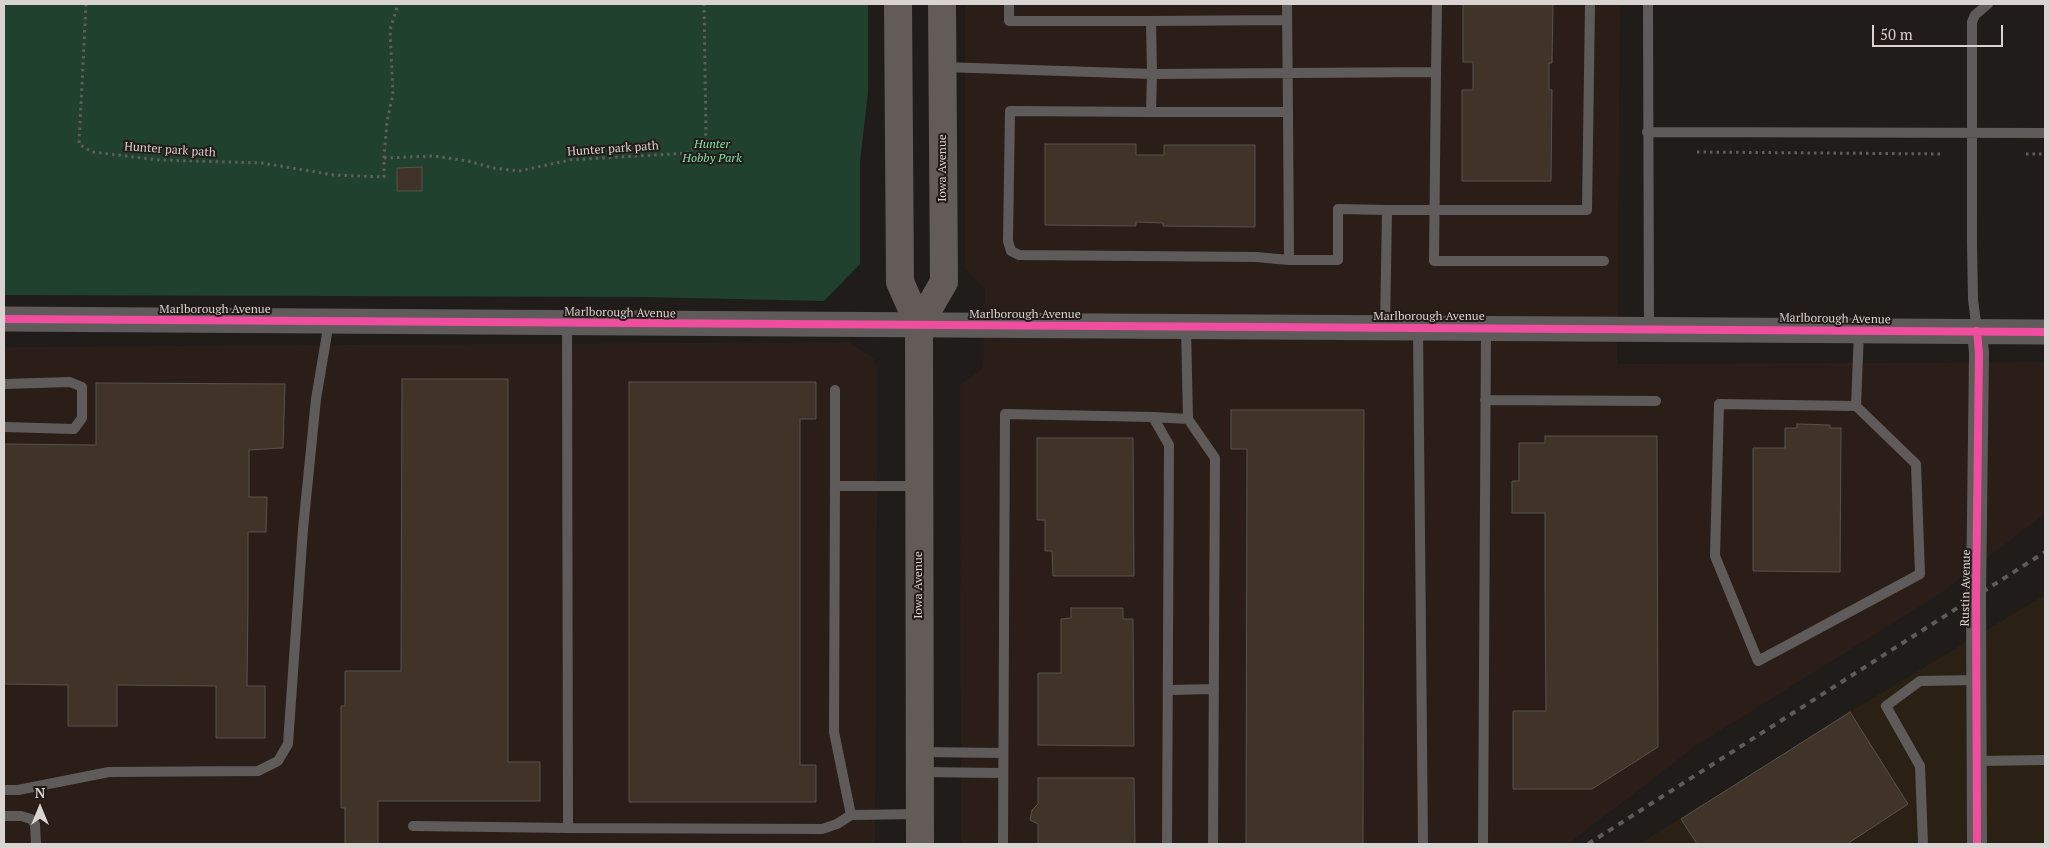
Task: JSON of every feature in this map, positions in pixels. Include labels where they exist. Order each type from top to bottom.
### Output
[{"type":"main road","name":"Iowa Avenue","points":[[898,4],[900,282],[919,325],[920,844]]},
{"type":"main road","name":"Iowa Avenue","points":[[919,325],[944,282],[942,4]]},
{"type":"street","name":"Marlborough Avenue","points":[[4,320],[2045,332]]},
{"type":"street","name":"Rustin Avenue","points":[[1977,844],[1978,331]]},
{"type":"lane","points":[[1009,4],[1008,20],[1287,20]]},
{"type":"lane","points":[[1287,4],[1289,260]]},
{"type":"lane","points":[[1437,4],[1433,208],[1434,261],[1604,261]]},
{"type":"lane","points":[[1288,112],[1010,111],[1008,241],[1012,251],[1020,255],[1256,257],[1289,260],[1338,260],[1338,209],[1587,210],[1590,4]]},
{"type":"lane","points":[[1648,4],[1649,329]]},
{"type":"lane","points":[[1978,331],[1973,300],[1972,22],[1974,15],[1988,4]]},
{"type":"lane","points":[[1151,20],[1151,112]]},
{"type":"lane","points":[[942,68],[1152,74],[1436,72]]},
{"type":"lane","points":[[1647,132],[2045,133]]},
{"type":"lane","points":[[1385,328],[1387,210]]},
{"type":"lane","points":[[4,790],[18,790],[109,772],[258,771],[278,761],[288,744],[302,529],[316,399],[329,322]]},
{"type":"lane","points":[[567,324],[568,828]]},
{"type":"lane","points":[[1186,327],[1188,419],[1215,458],[1213,844]]},
{"type":"lane","points":[[1418,328],[1423,844]]},
{"type":"lane","points":[[1483,843],[1486,328]]},
{"type":"lane","points":[[1856,406],[1719,404],[1715,556],[1758,661],[1920,574],[1916,464],[1856,406],[1859,330]]},
{"type":"lane","points":[[4,384],[70,382],[82,387],[82,418],[74,429],[4,427]]},
{"type":"lane","points":[[835,390],[834,732],[851,815]]},
{"type":"lane","points":[[1485,400],[1656,401]]},
{"type":"lane","points":[[1002,844],[1005,414],[1188,419]]},
{"type":"lane","points":[[1154,417],[1169,445],[1167,844]]},
{"type":"lane","points":[[835,486],[919,486]]},
{"type":"lane","points":[[1923,844],[1920,766],[1886,706],[1920,681],[1976,680]]},
{"type":"lane","points":[[1169,690],[1214,690]]},
{"type":"lane","points":[[920,762],[1002,753]]},
{"type":"lane","points":[[1977,761],[2045,760]]},
{"type":"lane","points":[[920,762],[1002,773]]},
{"type":"lane","points":[[413,826],[822,829],[837,824],[851,815],[920,814]]},
{"type":"lane","points":[[4,816],[21,816],[31,819],[35,824],[36,844]]},
{"type":"path","points":[[1697,152],[1943,154]]},
{"type":"path","points":[[2026,154],[2045,154]]},
{"type":"shaded area","points":[[965,4],[1620,4],[1617,364],[2045,362],[2045,514],[1938,595],[1697,745],[1568,844],[961,844],[960,385],[983,368],[985,289],[965,269]]},
{"type":"shaded area","points":[[849,342],[874,359],[878,372],[875,844],[4,844],[4,347]]},
{"type":"shaded area","points":[[2045,595],[2045,844],[1639,844],[1850,712]]},
{"type":"green space","name":"Hunter Hobby Park","points":[[4,4],[868,4],[868,92],[860,162],[860,264],[824,301],[643,297],[4,295]]},
{"type":"building","points":[[1463,4],[1553,4],[1552,63],[1549,63],[1549,90],[1552,90],[1551,181],[1462,181],[1462,90],[1473,90],[1473,62],[1463,62]]},
{"type":"building","points":[[1045,144],[1136,144],[1136,155],[1164,155],[1164,145],[1255,145],[1255,227],[1163,226],[1163,223],[1136,222],[1136,226],[1045,225]]},
{"type":"building","points":[[422,167],[422,191],[397,191],[397,168]]},
{"type":"building","points":[[402,379],[508,379],[508,762],[540,762],[540,801],[378,801],[378,844],[345,844],[345,808],[341,808],[341,706],[345,706],[345,671],[401,671]]},
{"type":"building","points":[[629,382],[816,382],[816,419],[800,419],[800,765],[816,765],[816,802],[629,802]]},
{"type":"building","points":[[96,383],[285,384],[283,448],[249,450],[249,497],[267,497],[266,532],[248,532],[247,686],[265,686],[265,738],[216,738],[216,686],[117,685],[117,726],[68,726],[68,685],[4,684],[4,444],[96,445]]},
{"type":"building","points":[[1231,410],[1364,410],[1363,844],[1246,844],[1247,449],[1231,449]]},
{"type":"building","points":[[1797,424],[1830,425],[1830,428],[1841,428],[1840,572],[1753,571],[1753,448],[1785,448],[1785,428],[1797,428]]},
{"type":"building","points":[[1545,436],[1657,436],[1658,747],[1592,789],[1513,789],[1513,711],[1546,711],[1545,513],[1512,513],[1512,481],[1519,481],[1519,443],[1545,443]]},
{"type":"building","points":[[1037,438],[1133,438],[1134,576],[1053,576],[1052,551],[1045,551],[1045,520],[1037,520]]},
{"type":"building","points":[[1071,608],[1123,608],[1123,619],[1133,619],[1134,746],[1038,745],[1038,673],[1061,673],[1061,619],[1071,618]]},
{"type":"building","points":[[1850,712],[1908,804],[1847,844],[1697,844],[1681,819]]},
{"type":"building","points":[[1038,778],[1134,778],[1135,844],[1038,844],[1038,824],[1030,820],[1032,810],[1038,804]]},
{"type":"railway","points":[[1588,844],[2045,552]]},
{"type":"cycle path","points":[[4,319],[2045,332]]},
{"type":"cycle path","points":[[1977,331],[1979,353],[1976,598],[1977,844]]}]
